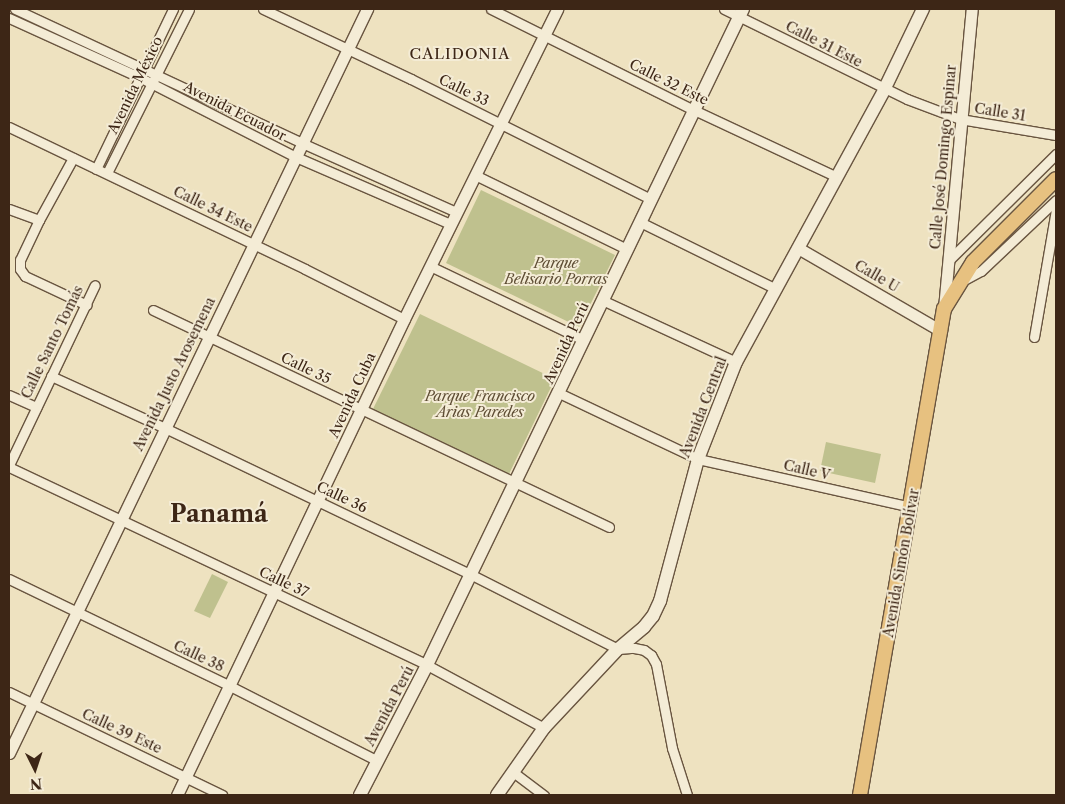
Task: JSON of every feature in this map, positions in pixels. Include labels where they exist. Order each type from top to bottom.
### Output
[{"type":"main road","name":"Avenida Central","points":[[497,795],[544,728],[618,649],[644,627],[653,616],[660,601],[698,460],[736,362],[774,288],[838,177],[884,90],[923,9]]},
{"type":"main road","name":"Avenida Perú","points":[[360,795],[376,760],[428,665],[741,12]]},
{"type":"main road","points":[[944,309],[972,262],[1056,179]]},
{"type":"main road","name":"Avenida Simón Bolívar","points":[[860,795],[944,309]]},
{"type":"street","name":"Avenida Ecuador","points":[[15,9],[156,73],[302,143],[456,212]]},
{"type":"street","name":"Avenida México","points":[[96,170],[143,67],[173,9]]},
{"type":"street","name":"Avenida México","points":[[107,173],[188,9]]},
{"type":"street","name":"Calle 33","points":[[263,9],[348,48],[651,199]]},
{"type":"street","name":"Avenida Justo Arosemena","points":[[9,753],[367,9]]},
{"type":"street","name":"Calle 32 Este","points":[[490,9],[694,110],[838,177]]},
{"type":"street","name":"Avenida Cuba","points":[[177,795],[404,319],[557,9]]},
{"type":"street","name":"Calle 31 Este","points":[[724,9],[741,12],[884,90]]},
{"type":"street","name":"Calle José Domingo Espinar","points":[[944,309],[960,119],[972,9]]},
{"type":"street","name":"Avenida Ecuador","points":[[9,18],[139,77],[296,157],[450,224]]},
{"type":"street","name":"Calle 31","points":[[884,90],[960,119],[1056,135]]},
{"type":"street","name":"Calle 34 Este","points":[[9,127],[254,244],[404,319]]},
{"type":"street","points":[[948,260],[1056,154]]},
{"type":"street","points":[[73,158],[39,220],[20,260],[20,269],[25,276],[86,305]]},
{"type":"street","points":[[475,175],[627,249]]},
{"type":"street","points":[[958,283],[981,271],[1056,200]]},
{"type":"street","points":[[9,209],[39,220]]},
{"type":"street","points":[[1034,337],[1056,210]]},
{"type":"street","points":[[640,222],[774,288]]},
{"type":"street","name":"Calle U","points":[[798,248],[941,331]]},
{"type":"street","points":[[430,266],[584,340]]},
{"type":"street","name":"Calle Santo Tomás","points":[[9,466],[95,285]]},
{"type":"street","points":[[602,300],[736,362]]},
{"type":"street","name":"Calle 35","points":[[152,310],[514,484],[610,528]]},
{"type":"street","name":"Calle 36","points":[[51,376],[165,428],[470,574],[618,649]]},
{"type":"street","points":[[559,392],[698,460]]},
{"type":"street","points":[[9,395],[36,407]]},
{"type":"street","name":"Calle V","points":[[698,460],[911,507]]},
{"type":"street","name":"Calle 37","points":[[9,466],[428,665],[544,728]]},
{"type":"street","name":"Calle 38","points":[[9,579],[228,685],[376,760]]},
{"type":"street","points":[[618,649],[634,648],[644,650],[656,664],[672,748],[687,795]]},
{"type":"street","name":"Calle 39 Este","points":[[9,692],[222,795]]},
{"type":"street","points":[[512,772],[544,795]]},
{"type":"green space","name":"Parque Belisario Porras","points":[[481,190],[615,255],[579,327],[446,263]]},
{"type":"green space","name":"Parque Francisco Arias Paredes","points":[[420,314],[555,379],[507,478],[371,413]]},
{"type":"green space","points":[[826,442],[881,454],[875,483],[820,471]]},
{"type":"green space","points":[[212,574],[228,582],[210,618],[194,611]]},
{"type":"district","name":"CALIDONIA","points":[[460,54]]},
{"type":"district","name":"Panamá","points":[[219,514]]}]
